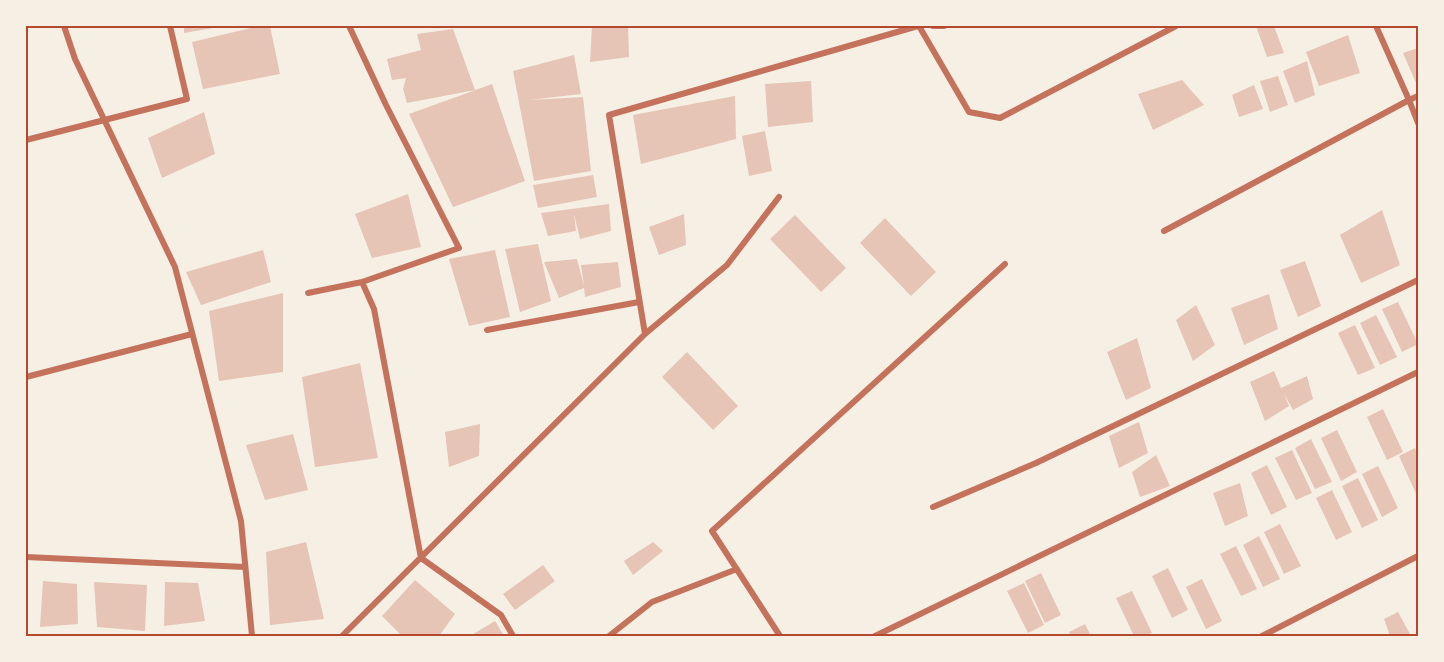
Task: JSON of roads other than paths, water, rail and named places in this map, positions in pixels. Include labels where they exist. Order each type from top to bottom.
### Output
[{"type":"street","points":[[64,26],[75,59],[175,267],[241,521],[252,636]]},
{"type":"street","points":[[26,140],[187,99],[170,26]]},
{"type":"street","points":[[308,293],[362,282],[459,248],[386,105],[349,26]]},
{"type":"street","points":[[645,334],[609,115],[918,26],[969,112],[1000,118],[1176,26]]},
{"type":"street","points":[[933,26],[944,26]]},
{"type":"street","points":[[1376,26],[1419,123]]},
{"type":"street","points":[[1164,231],[1419,96]]},
{"type":"street","points":[[342,636],[645,334],[727,265],[779,196]]},
{"type":"street","points":[[780,636],[712,531],[1005,264]]},
{"type":"street","points":[[933,507],[1036,463],[1419,280]]},
{"type":"street","points":[[362,282],[374,309],[421,558],[501,615],[513,636]]},
{"type":"street","points":[[487,330],[639,302]]},
{"type":"street","points":[[26,377],[192,334]]},
{"type":"street","points":[[874,636],[1419,372]]},
{"type":"street","points":[[1262,636],[1419,556]]},
{"type":"street","points":[[26,557],[245,567]]},
{"type":"street","points":[[609,636],[652,602],[737,569]]}]
